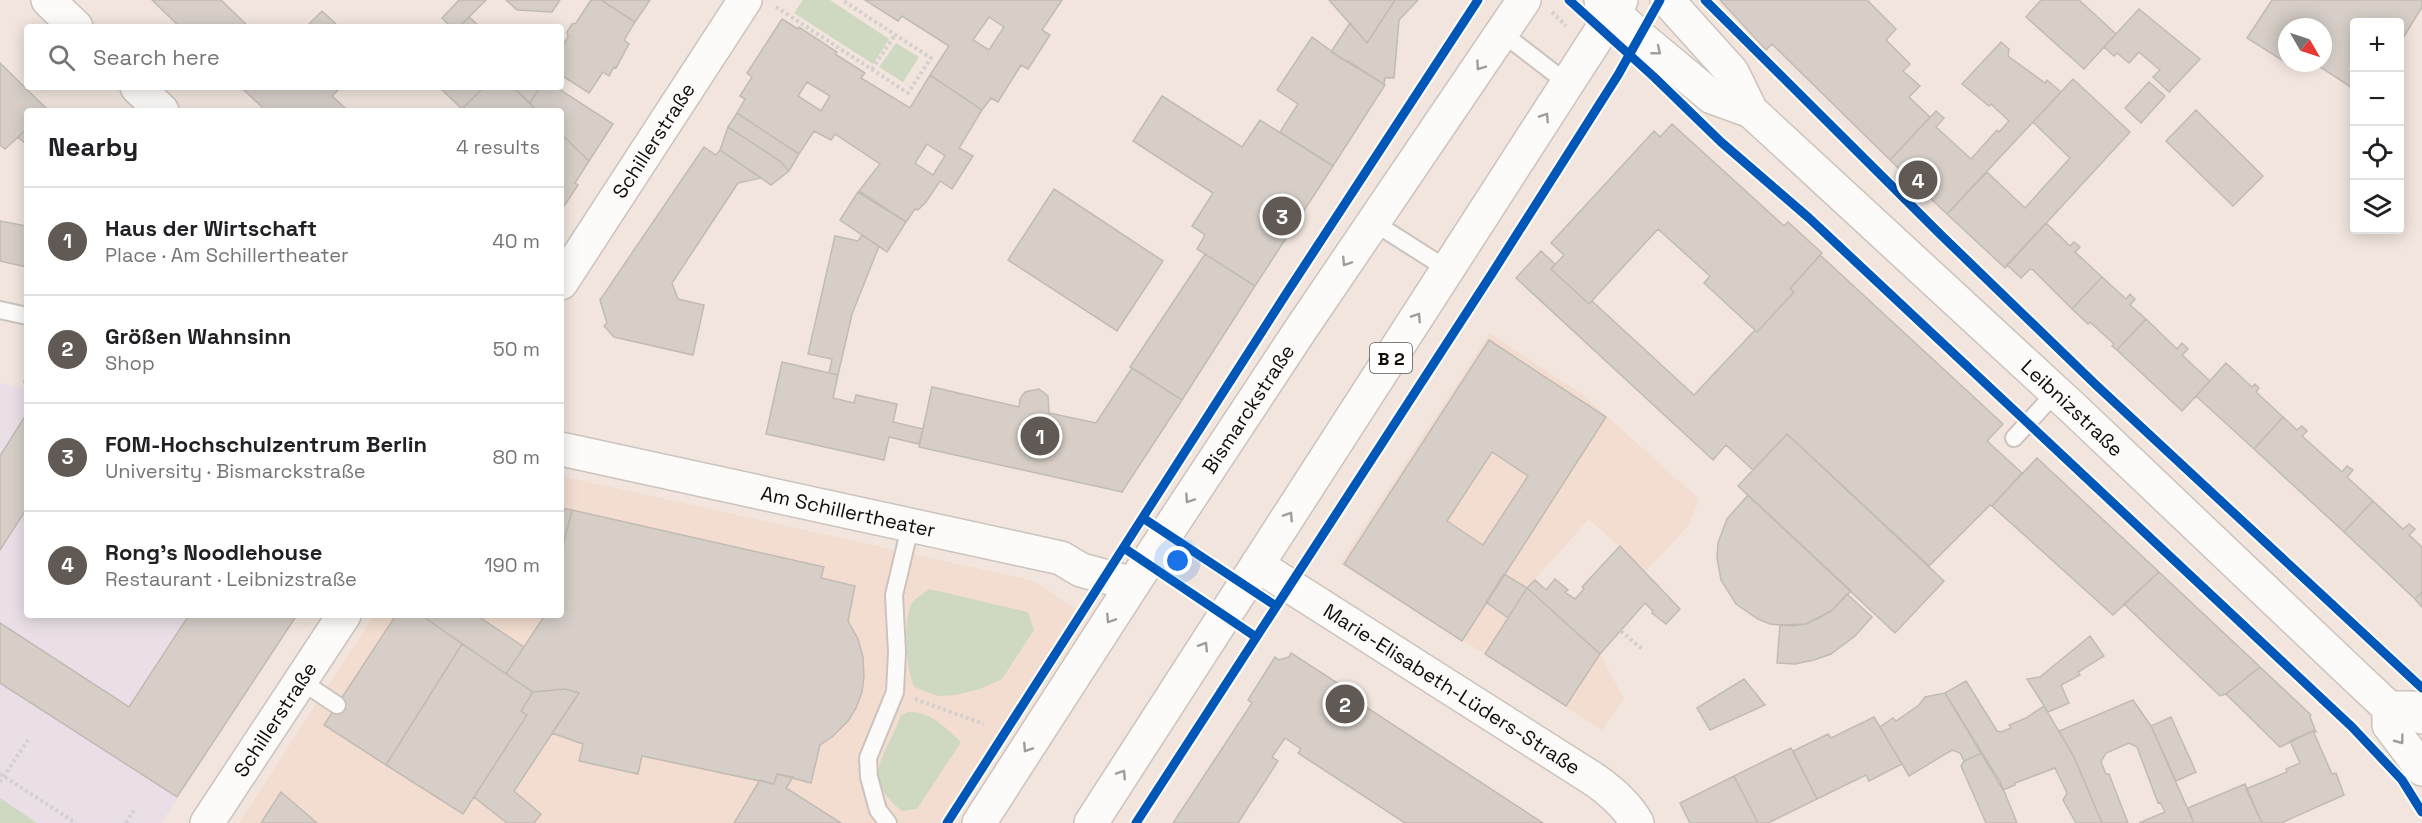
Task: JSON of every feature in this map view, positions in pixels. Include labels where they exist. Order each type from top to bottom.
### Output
[{"type":"street","points":[[48,0],[73,24]]},
{"type":"street","name":"Leibnizstraße","points":[[1667,0],[1732,72],[1751,111],[2055,392],[2389,708],[2390,725],[2422,769]]},
{"type":"street","name":"Schillerstraße","points":[[564,279],[760,3]]},
{"type":"street","name":"Leibnizstraße","points":[[1612,4],[1712,97],[1751,111]]},
{"type":"street","name":"B 2","points":[[1091,823],[1567,83],[1612,4]]},
{"type":"street","name":"Bismarckstraße","points":[[979,823],[1132,584],[1372,222],[1502,33],[1538,6]]},
{"type":"street","points":[[140,90],[159,108]]},
{"type":"street","name":"Am Schillertheater","points":[[564,450],[1060,558],[1081,570],[1132,584]]},
{"type":"street","name":"Marie-Elisabeth-Lüders-Straße","points":[[1257,565],[1595,780],[1613,793],[1637,823]]},
{"type":"street","name":"Schillerstraße","points":[[207,823],[342,618]]},
{"type":"street","points":[[2389,708],[2413,708],[2422,717]]},
{"type":"lane","points":[[1502,33],[1567,83]]},
{"type":"lane","points":[[1372,222],[1447,269]]},
{"type":"lane","points":[[0,310],[24,315]]},
{"type":"lane","points":[[2014,438],[2055,392]]},
{"type":"lane","points":[[888,823],[878,810],[868,777],[868,758],[895,692],[897,652],[894,595],[910,527]]},
{"type":"lane","points":[[301,681],[338,705]]},
{"type":"path","points":[[760,3],[908,93],[931,58],[842,0]]},
{"type":"path","points":[[1538,6],[1567,26]]},
{"type":"path","points":[[872,70],[895,35]]},
{"type":"path","points":[[1621,631],[1642,649]]},
{"type":"path","points":[[895,692],[984,724]]},
{"type":"path","points":[[0,782],[2,775],[28,740]]},
{"type":"path","points":[[2,775],[76,823]]},
{"type":"path","points":[[126,823],[135,809]]},
{"type":"shaded area","points":[[1490,333],[1583,395],[1699,499],[1688,526],[1646,571],[1589,519],[1527,588],[1600,654],[1624,699],[1602,730],[1340,564]]},
{"type":"shaded area","points":[[0,383],[24,388],[24,618],[295,618],[161,823],[0,823]]},
{"type":"shaded area","points":[[564,477],[1034,581],[1075,609],[1076,616],[1067,628],[1076,635],[954,823],[239,823],[372,618],[564,618]]},
{"type":"green space","points":[[803,0],[830,0],[889,39],[873,64],[794,13]]},
{"type":"green space","points":[[896,43],[919,57],[903,82],[879,67]]},
{"type":"green space","points":[[929,589],[1028,612],[1034,630],[1002,679],[980,689],[955,695],[938,696],[914,687],[907,658],[907,623],[912,603]]},
{"type":"green space","points":[[908,712],[930,717],[961,742],[917,809],[902,811],[881,787],[879,776],[880,765],[901,715]]},
{"type":"green space","points":[[0,798],[37,823],[0,823]]},
{"type":"building","points":[[152,0],[221,0],[246,24],[177,24]]},
{"type":"building","points":[[459,0],[486,0],[462,24],[448,24],[442,18]]},
{"type":"building","points":[[506,0],[560,0],[552,12],[517,10]]},
{"type":"building","points":[[591,0],[601,0],[635,22],[624,40],[629,44],[616,68],[614,67],[609,76],[603,72],[589,93],[564,77],[564,43],[568,37],[567,32],[572,24],[576,23]]},
{"type":"building","points":[[601,0],[650,0],[635,22]]},
{"type":"building","points":[[865,0],[1062,0],[1042,30],[1050,35],[1028,69],[1021,65],[998,102],[991,98],[982,110],[930,75],[949,46],[902,16],[898,21]],"holes":[[[989,17],[1004,27],[989,50],[973,40]]]},
{"type":"building","points":[[1329,0],[1395,0],[1367,43]]},
{"type":"building","points":[[1395,0],[1418,0],[1399,20],[1394,78],[1385,78],[1384,84],[1331,52],[1350,23],[1367,43]]},
{"type":"building","points":[[1720,0],[1867,0],[1896,29],[1886,40],[1910,64],[1903,71],[1920,86],[1909,97],[1930,117],[1890,160],[1772,44],[1766,50]]},
{"type":"building","points":[[2041,0],[2079,0],[2116,34],[2084,69],[2026,17]]},
{"type":"building","points":[[2272,0],[2422,0],[2422,7],[2404,36],[2404,18],[2350,18],[2350,86],[2328,72],[2332,72],[2332,18],[2278,18],[2278,58],[2247,38]]},
{"type":"building","points":[[2139,9],[2200,59],[2169,92],[2153,77],[2160,70],[2139,52],[2129,63],[2117,53],[2114,56],[2104,47]]},
{"type":"building","points":[[322,11],[336,24],[309,24]]},
{"type":"building","points":[[469,17],[477,24],[462,24]]},
{"type":"building","points":[[782,19],[798,29],[799,27],[837,52],[835,54],[865,73],[861,78],[910,108],[930,75],[982,110],[959,148],[973,156],[952,189],[940,181],[926,202],[918,210],[915,209],[906,222],[859,191],[880,164],[835,134],[831,140],[814,131],[799,154],[737,113],[745,99],[740,96],[752,77],[747,73]],"holes":[[[807,82],[830,96],[821,111],[798,96]],[[927,144],[945,156],[933,175],[915,163]]]},
{"type":"building","points":[[1312,37],[1385,85],[1333,166],[1280,132],[1298,104],[1277,90]]},
{"type":"building","points":[[2001,42],[2009,49],[2008,56],[2045,83],[2047,80],[2061,92],[1947,214],[1890,160],[1936,111],[1944,118],[1936,127],[1971,159],[1997,130],[1999,132],[2009,121],[1991,104],[1989,106],[1962,84]]},
{"type":"building","points":[[0,63],[24,86],[24,90],[28,90],[46,108],[24,108],[24,132],[5,149],[0,145]]},
{"type":"building","points":[[2073,79],[2130,132],[2005,268],[1947,214],[1987,172],[2025,208],[2070,158],[2033,122]]},
{"type":"building","points":[[2149,82],[2165,96],[2141,123],[2125,108]]},
{"type":"building","points":[[244,90],[338,90],[332,96],[345,108],[263,108]]},
{"type":"building","points":[[442,90],[481,90],[463,108]]},
{"type":"building","points":[[481,90],[516,90],[534,108],[463,108]]},
{"type":"building","points":[[516,90],[538,90],[530,103]]},
{"type":"building","points":[[538,90],[561,90],[613,124],[589,161],[564,137],[564,108],[534,108],[530,103]]},
{"type":"building","points":[[1162,96],[1242,147],[1260,120],[1333,166],[1255,286],[1197,249],[1205,235],[1192,226],[1213,193],[1133,141]]},
{"type":"building","points":[[2196,110],[2263,176],[2233,206],[2166,141]]},
{"type":"building","points":[[737,113],[799,154],[789,171],[780,161],[728,127]]},
{"type":"building","points":[[1672,124],[1784,226],[1788,222],[1822,253],[1790,289],[1794,292],[1757,332],[1704,283],[1710,276],[1658,229],[1589,304],[1551,269],[1564,255],[1551,243],[1654,131],[1660,137]]},
{"type":"building","points":[[728,127],[780,161],[789,171],[771,185],[720,150]]},
{"type":"building","points":[[24,132],[24,142],[18,137]]},
{"type":"building","points":[[564,137],[589,161],[575,183],[578,185],[564,206]]},
{"type":"building","points":[[704,147],[716,155],[720,150],[761,178],[738,183],[672,283],[678,299],[704,305],[693,355],[614,337],[604,326],[607,323],[600,300]]},
{"type":"building","points":[[1054,189],[1163,261],[1117,331],[1008,260]]},
{"type":"building","points":[[858,192],[906,222],[887,252],[840,220]]},
{"type":"building","points":[[0,221],[24,225],[24,266],[0,261]]},
{"type":"building","points":[[2046,223],[2070,246],[2074,242],[2080,247],[2075,252],[2102,277],[2072,309],[2033,270],[2030,269],[2021,278],[2007,265]]},
{"type":"building","points":[[862,235],[879,246],[852,314],[838,375],[829,373],[832,359],[808,354],[835,236],[858,241]]},
{"type":"building","points":[[1541,251],[1555,264],[1551,269],[1589,304],[1592,301],[1694,395],[1794,292],[1790,289],[1820,255],[2003,424],[1987,441],[2022,473],[1992,506],[1990,505],[1929,566],[1787,434],[1753,470],[1726,445],[1713,460],[1516,278]]},
{"type":"building","points":[[1205,254],[1255,286],[1182,400],[1130,367]]},
{"type":"building","points":[[2102,277],[2126,299],[2130,294],[2135,299],[2130,305],[2146,319],[2117,350],[2112,346],[2114,344],[2090,322],[2088,324],[2072,309]]},
{"type":"building","points":[[2146,319],[2177,349],[2182,343],[2188,349],[2182,355],[2210,381],[2182,411],[2117,350]]},
{"type":"building","points":[[1489,340],[1606,417],[1462,641],[1344,564]],"holes":[[[1492,452],[1528,476],[1483,545],[1447,521]]]},
{"type":"building","points":[[782,362],[838,375],[833,398],[854,403],[856,395],[897,404],[893,422],[923,429],[919,444],[889,437],[884,460],[766,434]]},
{"type":"building","points":[[2226,363],[2252,387],[2255,384],[2259,388],[2256,392],[2283,417],[2254,449],[2196,396]]},
{"type":"building","points":[[1132,368],[1182,400],[1122,492],[919,447],[932,387],[1019,407],[1020,399],[1025,392],[1039,389],[1048,396],[1049,413],[1096,423]]},
{"type":"building","points":[[2283,417],[2297,430],[2302,426],[2307,431],[2302,436],[2342,472],[2347,466],[2353,470],[2347,477],[2373,501],[2344,532],[2254,449]]},
{"type":"building","points":[[24,418],[24,513],[0,550],[0,456]]},
{"type":"building","points":[[1787,434],[1944,581],[1895,633],[1738,486]]},
{"type":"building","points":[[2037,458],[2159,572],[2113,615],[1992,506]]},
{"type":"building","points":[[1748,495],[1851,591],[1831,611],[1806,624],[1791,626],[1770,624],[1736,604],[1721,580],[1717,558],[1718,543],[1727,519]]},
{"type":"building","points":[[2373,501],[2403,529],[2409,524],[2415,529],[2409,535],[2422,547],[2422,592],[2415,599],[2344,532]]},
{"type":"building","points":[[564,509],[572,510],[564,542]]},
{"type":"building","points":[[572,510],[824,567],[821,578],[855,586],[848,621],[858,639],[863,657],[862,692],[848,721],[820,745],[811,783],[777,774],[774,784],[642,756],[638,774],[579,761],[583,744],[552,733],[579,693],[565,689],[533,692],[506,674],[543,618],[564,618],[564,542]]},
{"type":"building","points":[[1620,546],[1680,609],[1666,624],[1652,613],[1653,611],[1645,603],[1600,654],[1527,588],[1535,580],[1546,590],[1555,579],[1568,590],[1565,592],[1575,599],[1584,589],[1582,587]]},
{"type":"building","points":[[2159,572],[2260,667],[2226,694],[2220,696],[2124,604]]},
{"type":"building","points":[[1504,574],[1527,588],[1508,618],[1486,602]]},
{"type":"building","points":[[1527,588],[1600,654],[1566,706],[1485,654]]},
{"type":"building","points":[[2422,592],[2422,607],[2415,599]]},
{"type":"building","points":[[1847,594],[1872,617],[1855,636],[1831,654],[1814,660],[1795,664],[1777,663],[1780,625],[1806,624],[1819,618],[1831,611]]},
{"type":"building","points":[[187,618],[295,618],[177,797],[0,683],[0,623],[129,707]]},
{"type":"building","points":[[394,618],[425,618],[462,644],[386,765],[324,725]]},
{"type":"building","points":[[425,618],[480,618],[524,647],[506,674]]},
{"type":"building","points":[[2090,636],[2104,656],[2078,672],[2080,675],[2061,685],[2069,703],[2048,712],[2027,679],[2040,677]]},
{"type":"building","points":[[462,644],[533,692],[521,711],[527,715],[463,814],[386,765]]},
{"type":"building","points":[[1291,653],[1342,686],[1340,690],[1543,823],[1405,823],[1298,753],[1301,749],[1285,738],[1272,757],[1278,761],[1238,823],[1173,823],[1252,703],[1248,700],[1275,657],[1279,660],[1289,657]]},
{"type":"building","points":[[2260,667],[2311,715],[2316,732],[2313,731],[2280,747],[2226,694]]},
{"type":"building","points":[[1744,679],[1765,705],[1710,730],[1697,708]]},
{"type":"building","points":[[1966,681],[1997,731],[2001,732],[2011,728],[2009,725],[2026,718],[2044,706],[2074,757],[2102,823],[2076,823],[2063,800],[2067,793],[2055,768],[2003,790],[1945,693]]},
{"type":"building","points":[[565,689],[579,693],[514,791],[541,814],[534,823],[507,823],[474,797],[527,715],[521,711],[533,692]]},
{"type":"building","points":[[1945,693],[1982,753],[1964,761],[1960,753],[1952,750],[1909,776],[1880,727],[1893,718],[1896,721],[1919,705],[1925,697]]},
{"type":"building","points":[[2133,700],[2151,726],[2194,823],[2139,823],[2165,812],[2160,802],[2158,803],[2137,747],[2129,743],[2106,753],[2101,762],[2106,774],[2109,774],[2128,823],[2102,823],[2074,757],[2059,731]]},
{"type":"building","points":[[1874,717],[1902,764],[1869,781],[1866,775],[1817,799],[1793,751],[1828,734],[1831,738]]},
{"type":"building","points":[[2171,717],[2196,772],[2176,781],[2151,726]]},
{"type":"building","points":[[2313,731],[2332,774],[2336,773],[2344,795],[2281,823],[2262,823],[2246,789],[2287,772],[2286,769],[2300,763],[2290,741]]},
{"type":"building","points":[[1791,748],[1817,799],[1768,823],[1758,823],[1734,776]]},
{"type":"building","points":[[1982,753],[2000,781],[2017,823],[1986,823],[1961,766],[1964,761]]},
{"type":"building","points":[[777,774],[793,777],[786,788],[841,823],[734,823],[760,780],[774,784]]},
{"type":"building","points":[[1734,776],[1758,823],[1690,823],[1680,803]]},
{"type":"building","points":[[2245,784],[2262,823],[2194,823],[2188,808]]},
{"type":"building","points":[[281,792],[317,823],[261,823]]},
{"type":"cycle path","points":[[947,823],[1286,294],[1478,0]]},
{"type":"cycle path","points":[[1569,0],[1721,142],[1809,218],[2352,727],[2402,780],[2422,812]]},
{"type":"cycle path","points":[[1136,823],[1491,275],[1618,75],[1660,0]]},
{"type":"cycle path","points":[[1705,0],[1941,235],[2096,385],[2422,688]]},
{"type":"cycle path","points":[[1143,518],[1276,606]]},
{"type":"cycle path","points":[[1124,548],[1256,637]]},
{"type":"place","name":"Rong's Noodlehouse","points":[[1918,180]]},
{"type":"place","name":"FOM-Hochschulzentrum Berlin","points":[[1282,216]]},
{"type":"place","name":"Haus der Wirtschaft","points":[[1040,436]]},
{"type":"place","name":"Größen Wahnsinn","points":[[1345,704]]}]
